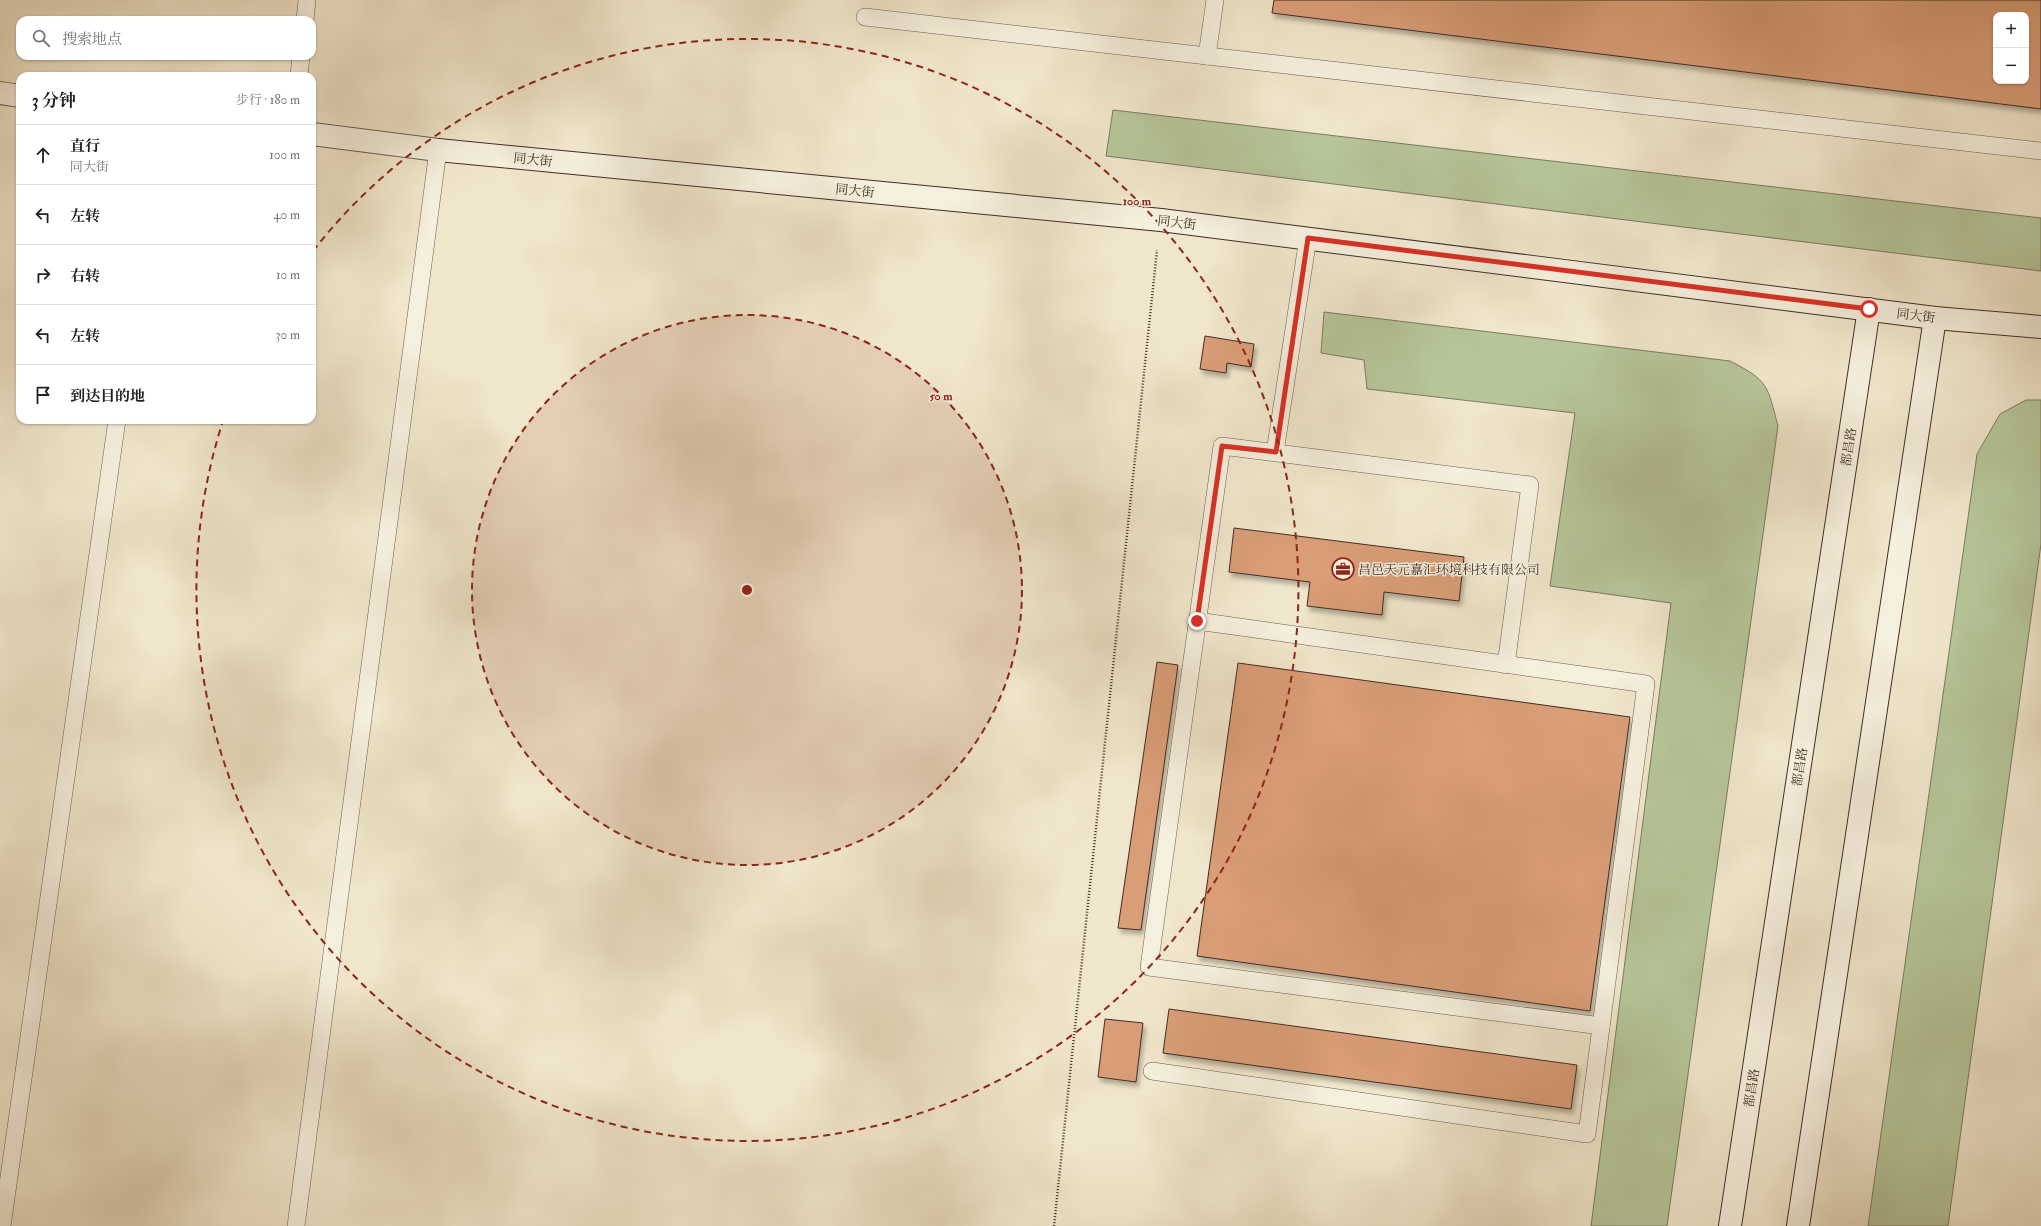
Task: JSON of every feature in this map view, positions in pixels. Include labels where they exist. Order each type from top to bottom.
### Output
[{"type":"street","points":[[0,93],[16,95]]},
{"type":"street","name":"同大街","points":[[316,135],[438,150],[1161,220],[1935,318],[2041,327]]},
{"type":"street","name":"都昌路","points":[[1730,1226],[1869,309]]},
{"type":"street","points":[[1798,1226],[1935,318]]},
{"type":"lane","points":[[305,16],[307,0]]},
{"type":"lane","points":[[1207,56],[1214,0]]},
{"type":"lane","points":[[865,17],[2041,151]]},
{"type":"lane","points":[[299,72],[301,60]]},
{"type":"lane","points":[[296,1226],[438,150]]},
{"type":"lane","points":[[1276,452],[1308,238]]},
{"type":"lane","points":[[2,1226],[116,424]]},
{"type":"lane","points":[[1506,665],[1530,485],[1222,446],[1149,967],[1601,1026]]},
{"type":"lane","points":[[1152,1071],[1587,1134],[1646,684],[1197,621]]},
{"type":"path","points":[[1054,1226],[1161,220]]},
{"type":"green space","points":[[1113,110],[2041,218],[2041,271],[1106,156]]},
{"type":"green space","points":[[1324,312],[1730,361],[1752,374],[1759,380],[1768,393],[1778,426],[1667,1226],[1591,1226],[1671,603],[1550,586],[1575,413],[1367,389],[1364,360],[1321,353]]},
{"type":"green space","points":[[2026,400],[2041,400],[2041,544],[1948,1226],[1868,1226],[1977,454],[2000,414]]},
{"type":"building","points":[[1274,0],[2041,0],[2041,109],[1272,13]]},
{"type":"building","points":[[1205,336],[1254,344],[1251,367],[1227,363],[1226,373],[1200,369]]},
{"type":"building","points":[[1234,528],[1464,557],[1459,601],[1384,592],[1382,615],[1307,606],[1310,582],[1229,572]]},
{"type":"building","points":[[1157,662],[1178,665],[1141,930],[1118,928]]},
{"type":"building","points":[[1238,663],[1630,717],[1590,1011],[1197,956]]},
{"type":"building","points":[[1169,1009],[1577,1065],[1571,1109],[1163,1053]]},
{"type":"building","points":[[1105,1019],[1143,1023],[1136,1082],[1098,1077]]},
{"type":"place","name":"昌邑天元嘉汇环境科技有限公司","points":[[1343,569]]},
{"type":"route","points":[[1197,621],[1222,446],[1276,452],[1308,238],[1869,309]]}]
